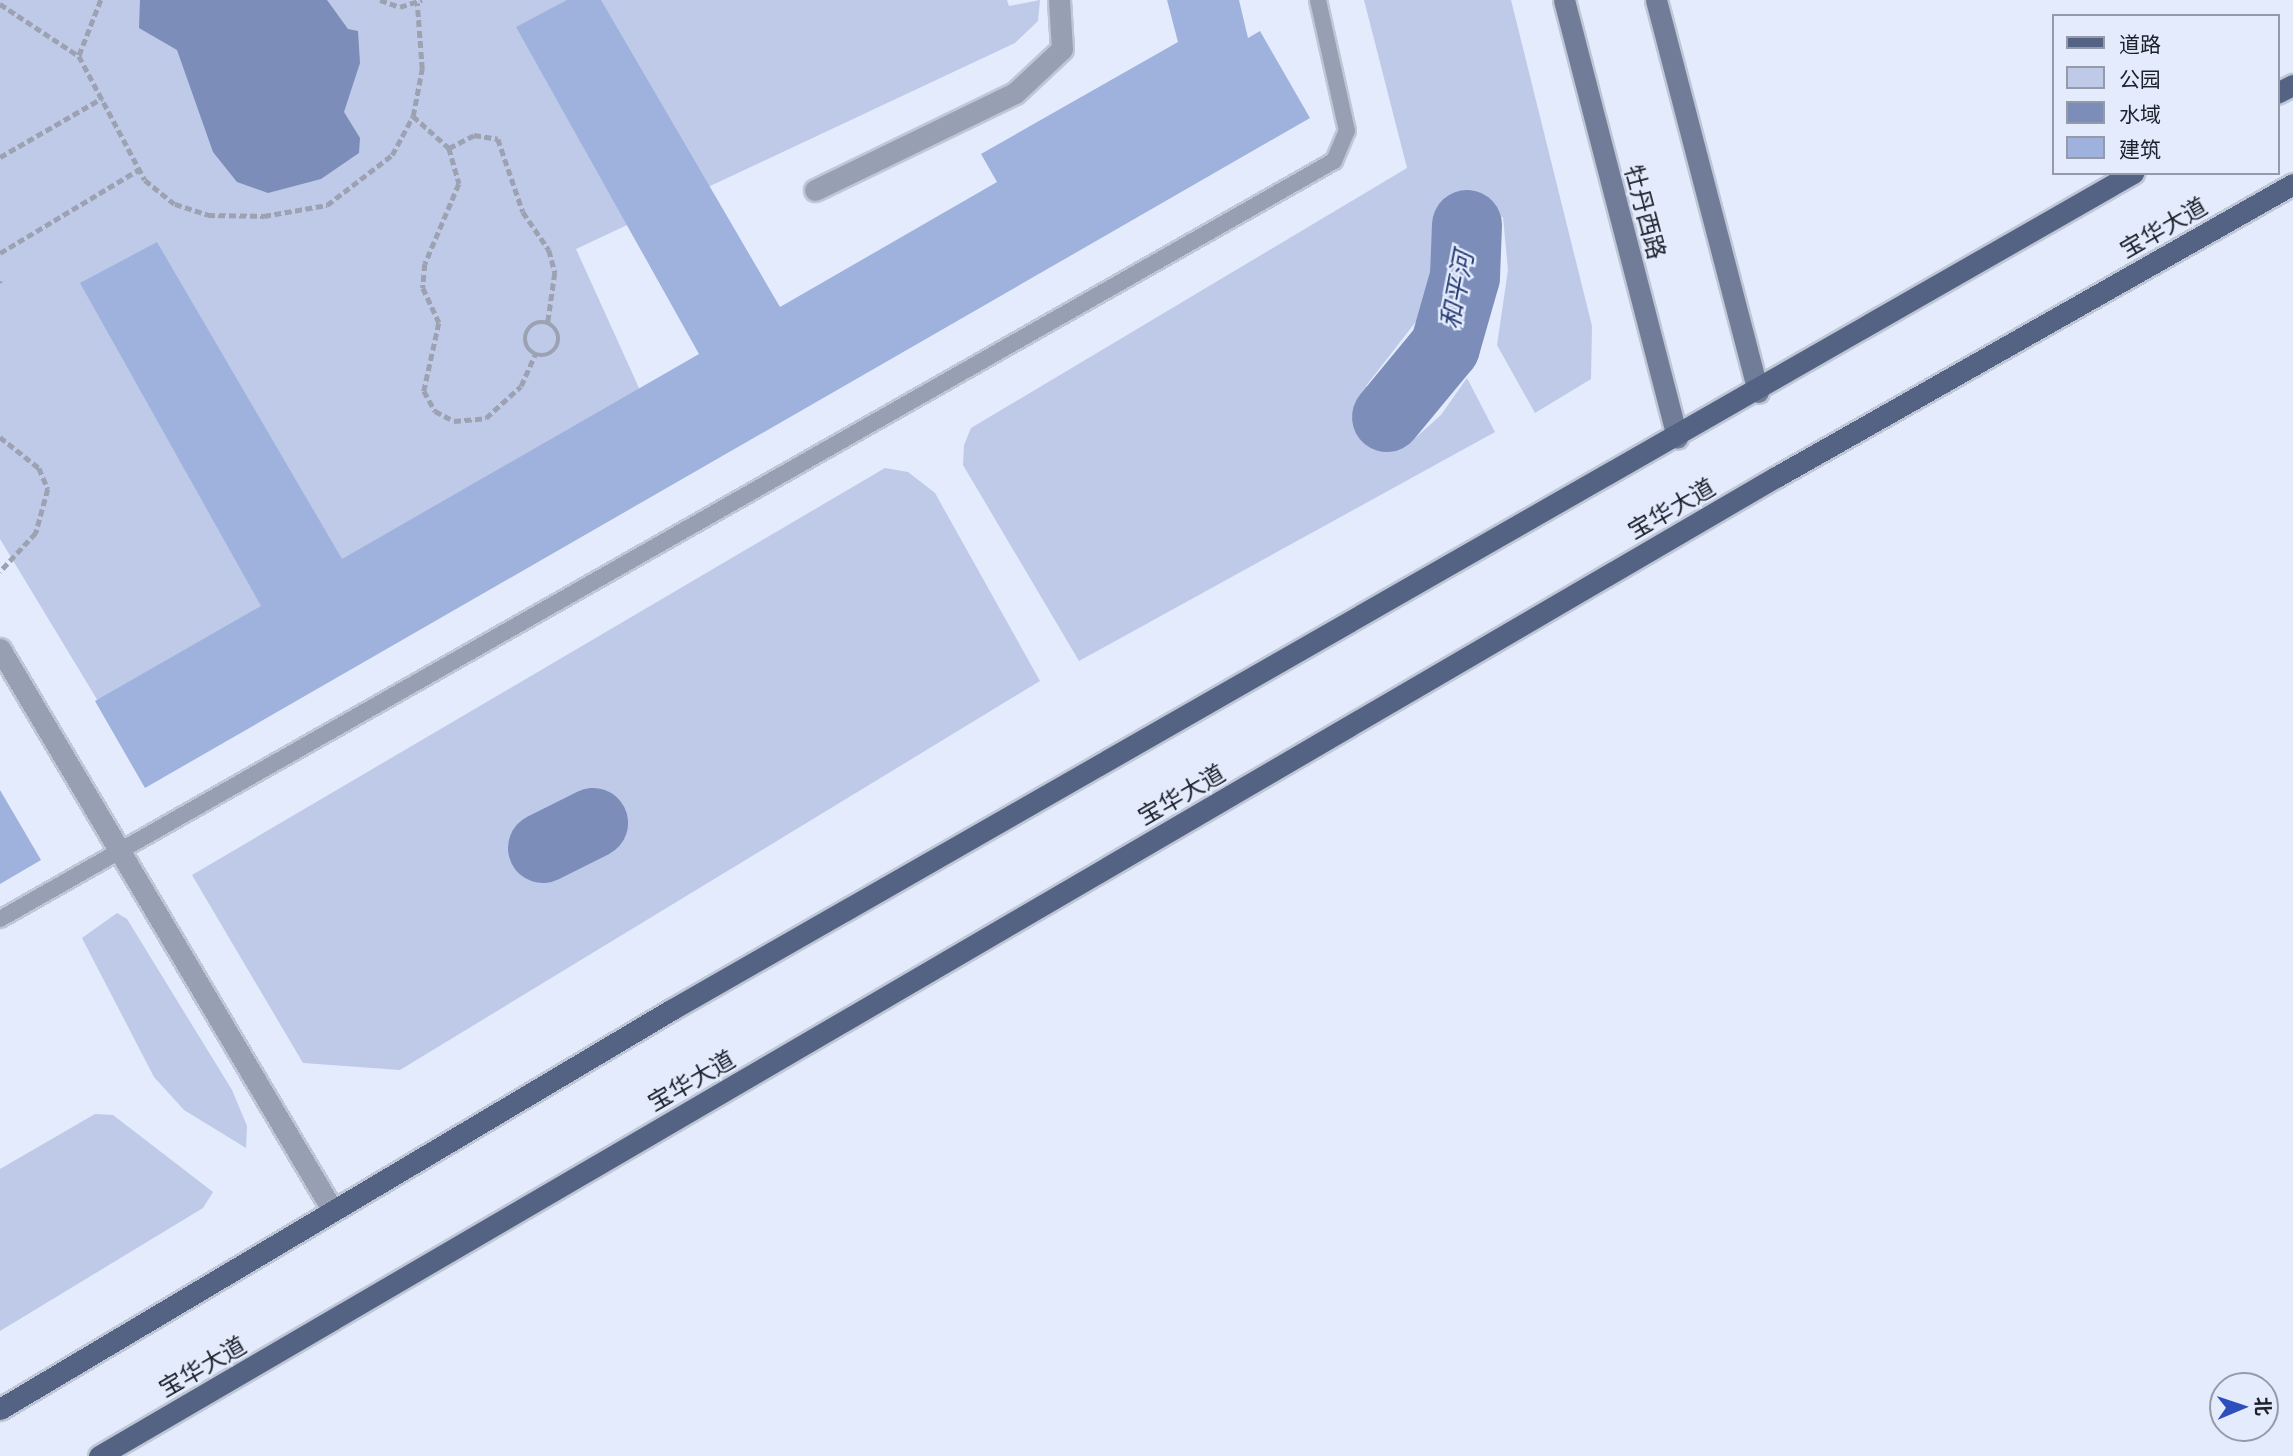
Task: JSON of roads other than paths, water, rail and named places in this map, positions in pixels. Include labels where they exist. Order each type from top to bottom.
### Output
[{"type":"main road","points":[[0,1409],[671,1010],[1758,392],[2130,175]]},
{"type":"main road","name":"宝华大道","points":[[99,1456],[1740,498],[2293,184]]},
{"type":"street","points":[[815,190],[1015,93],[1062,49],[1059,0]]},
{"type":"street","name":"牡丹西路","points":[[1564,0],[1677,438]]},
{"type":"street","points":[[1656,0],[1758,392]]},
{"type":"street","points":[[0,649],[333,1211]]},
{"type":"lane","points":[[0,919],[1334,161],[1347,131],[1318,0]]},
{"type":"water","points":[[140,0],[327,0],[348,29],[358,31],[360,63],[344,112],[360,138],[359,153],[321,179],[268,193],[237,182],[213,152],[177,50],[139,28]]},
{"type":"waterway","name":"和平河","points":[[1387,417],[1445,347],[1465,277],[1467,225]]},
{"type":"waterway","name":"和平河","points":[[543,848],[593,823]]}]
